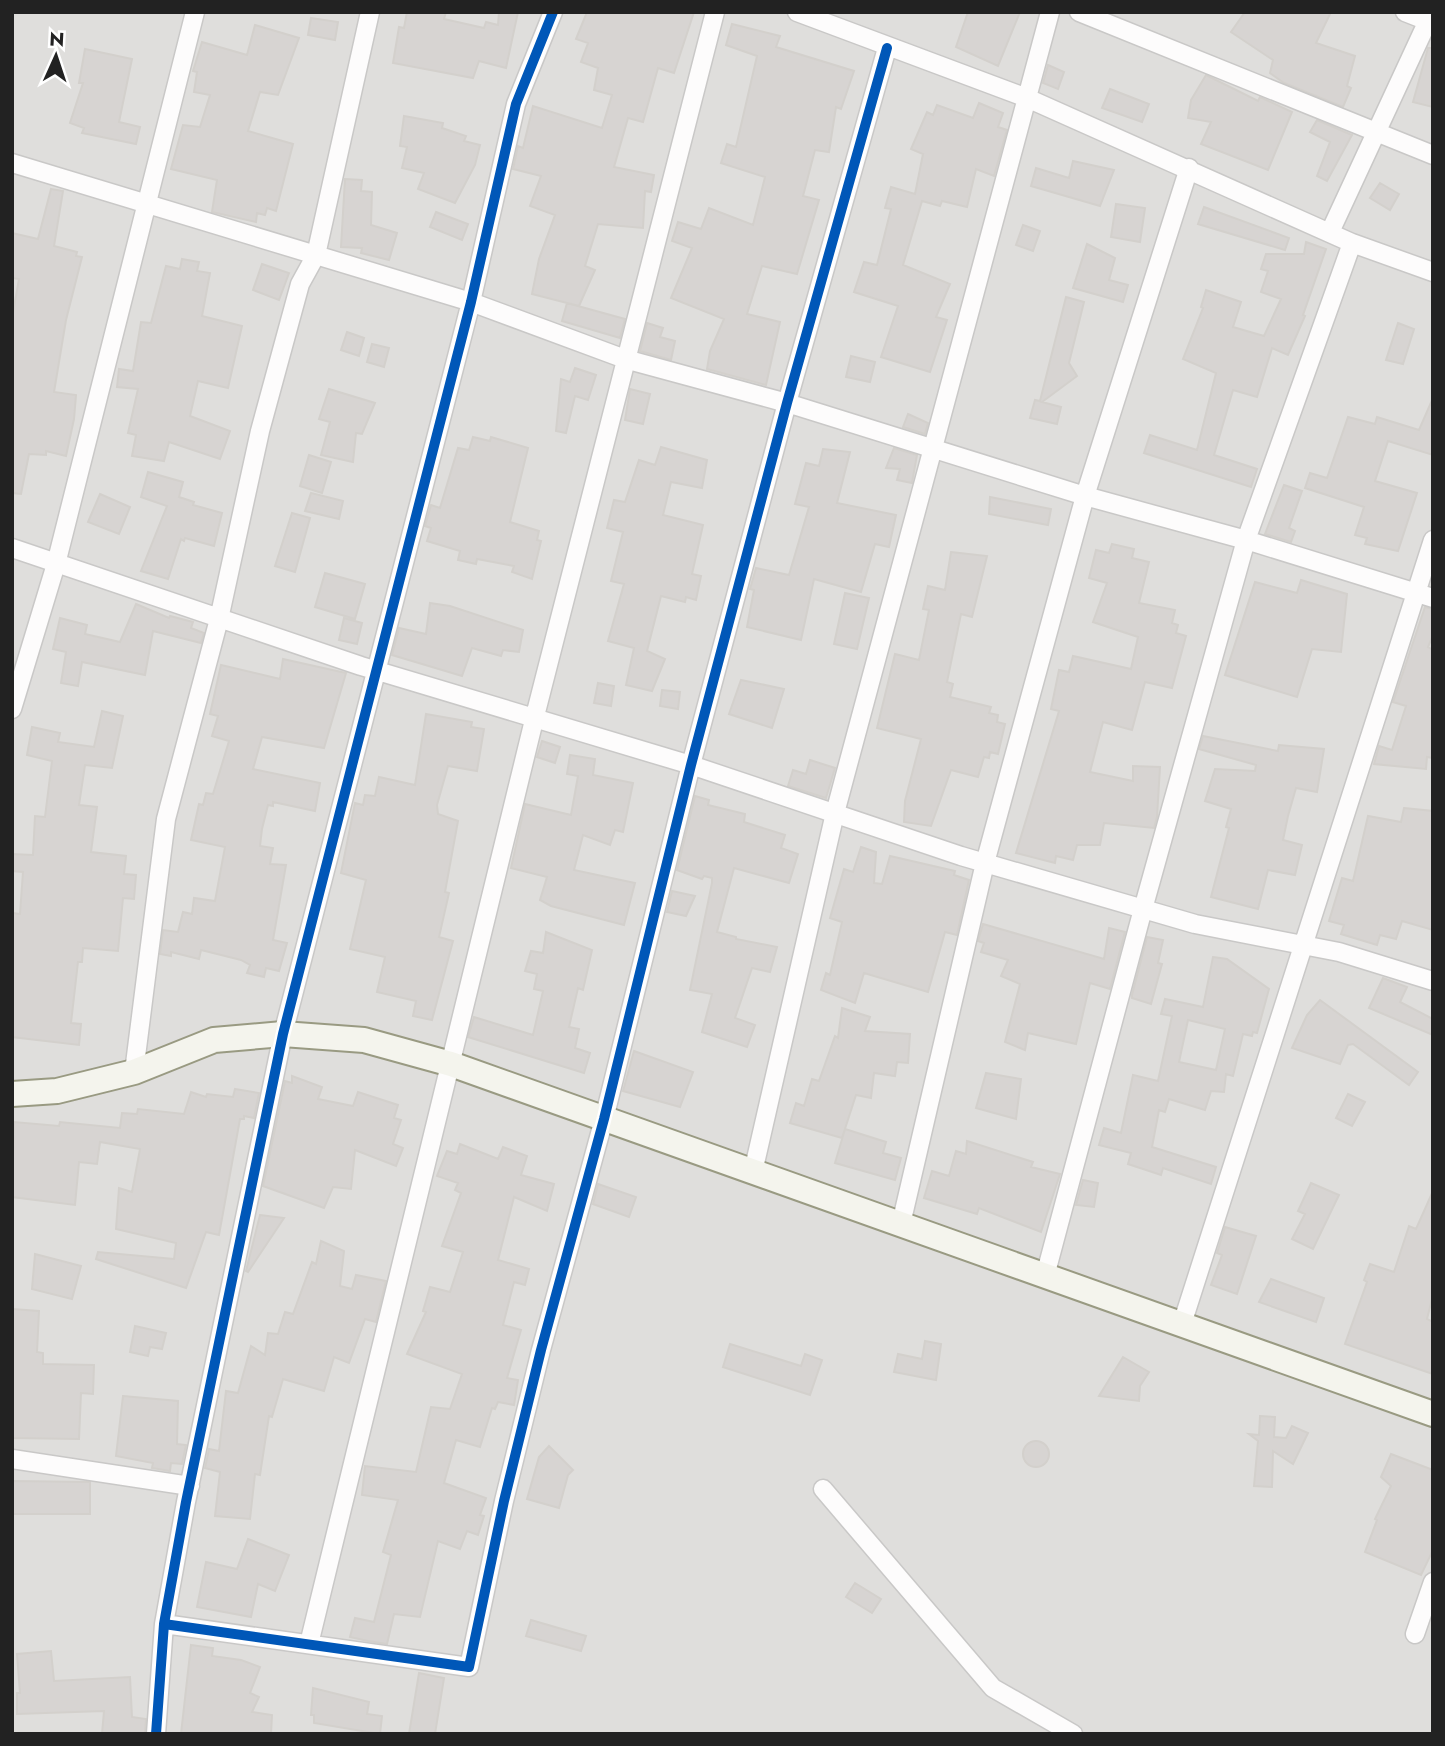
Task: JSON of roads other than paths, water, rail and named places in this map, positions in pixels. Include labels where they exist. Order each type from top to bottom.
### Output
[{"type":"main road","points":[[12,1094],[57,1091],[134,1072],[214,1040],[283,1034],[364,1040],[451,1064],[1433,1414]]},
{"type":"street","points":[[12,709],[56,564],[195,12]]},
{"type":"street","points":[[134,1072],[166,819],[219,619],[267,405],[300,284],[316,255],[370,12]]},
{"type":"street","points":[[156,1734],[164,1624],[283,1034],[374,670],[471,302],[516,104],[553,12]]},
{"type":"street","points":[[309,1644],[536,716],[715,12]]},
{"type":"street","points":[[797,12],[887,48],[1027,98],[1352,243],[1433,272]]},
{"type":"street","points":[[753,1172],[835,813],[1051,12]]},
{"type":"street","points":[[1079,12],[1433,155]]},
{"type":"street","points":[[1330,232],[1430,17],[1405,12]]},
{"type":"street","points":[[164,1624],[469,1667],[504,1501],[541,1350],[604,1119],[691,765],[787,403],[887,48]]},
{"type":"street","points":[[12,163],[471,302],[625,359],[787,403],[1085,496],[1246,540],[1433,598]]},
{"type":"street","points":[[901,1224],[985,863],[1085,496],[1189,168]]},
{"type":"street","points":[[1045,1276],[1143,909],[1246,540],[1352,243]]},
{"type":"street","points":[[1182,1324],[1414,591],[1433,540]]},
{"type":"street","points":[[12,548],[374,670],[536,716],[985,863],[1195,924],[1339,952],[1433,981]]},
{"type":"street","points":[[12,1459],[190,1486]]},
{"type":"street","points":[[823,1489],[993,1688],[1073,1734]]},
{"type":"street","points":[[1415,1634],[1433,1582]]}]
